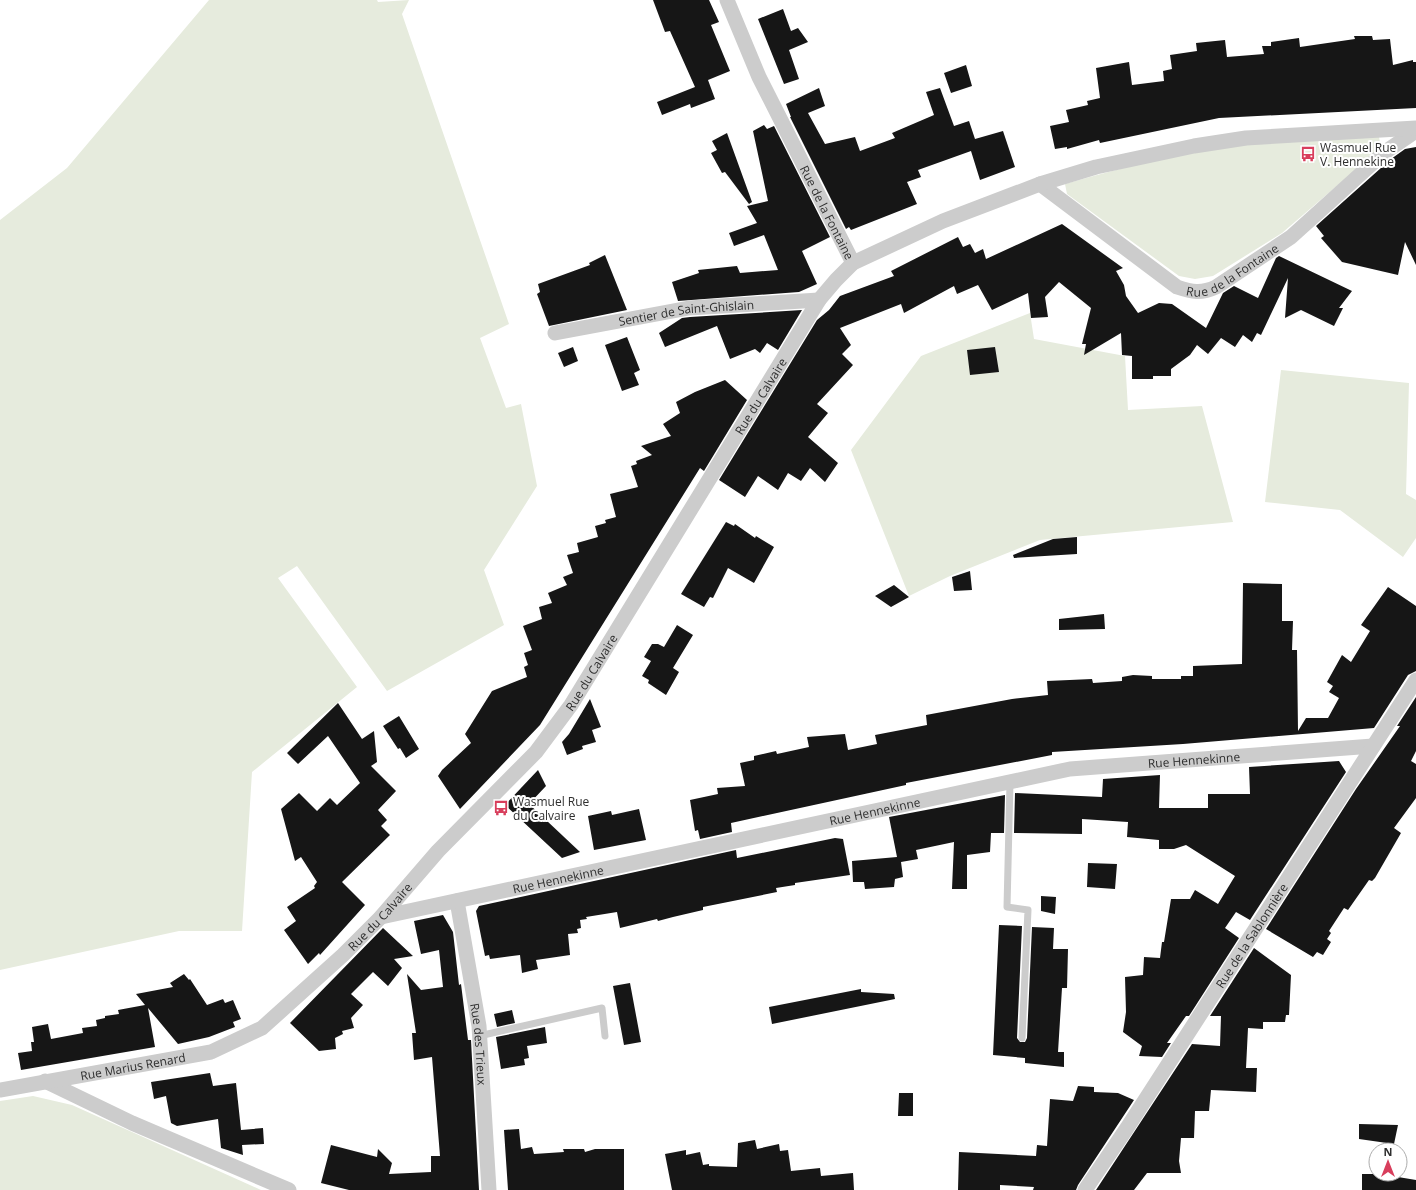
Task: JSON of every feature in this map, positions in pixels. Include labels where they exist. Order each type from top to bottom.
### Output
[{"type":"street","name":"Rue de la Fontaine","points":[[726,0],[759,77],[853,263],[943,221],[1040,184],[1096,167],[1194,146],[1246,138],[1416,129]]},
{"type":"street","name":"Rue de la Fontaine","points":[[1040,184],[1177,287],[1191,292],[1204,292],[1216,287],[1291,237],[1385,152],[1416,129]]},
{"type":"street","name":"Rue du Calvaire","points":[[262,1028],[343,955],[381,917],[438,851],[536,752],[571,705],[819,300],[853,263]]},
{"type":"street","name":"Sentier de Saint-Ghislain","points":[[554,333],[689,308],[819,300]]},
{"type":"street","name":"Rue de la Sablonnière","points":[[1085,1190],[1127,1128],[1416,680]]},
{"type":"street","name":"Rue Hennekinne","points":[[381,917],[1070,769],[1374,746]]},
{"type":"street","name":"Rue des Trieux","points":[[457,901],[479,1036],[489,1190]]},
{"type":"street","name":"Rue Marius Renard","points":[[0,1090],[211,1052],[262,1028]]},
{"type":"street","points":[[45,1081],[132,1123],[289,1190]]},
{"type":"lane","points":[[1010,782],[1007,907],[1028,910],[1022,1038]]},
{"type":"lane","points":[[479,1036],[602,1008],[605,1036]]},
{"type":"shaded area","points":[[209,0],[377,0],[378,2],[409,0],[402,14],[509,324],[480,338],[506,408],[521,404],[537,486],[484,570],[504,625],[387,691],[297,566],[278,578],[357,687],[252,772],[242,931],[179,931],[0,970],[0,220],[67,168]]},
{"type":"shaded area","points":[[1379,137],[1381,148],[1282,233],[1213,276],[1195,279],[1179,276],[1067,194],[1065,184],[1158,160],[1229,147],[1253,144]]},
{"type":"shaded area","points":[[1030,313],[1034,339],[1125,356],[1128,410],[1202,406],[1233,522],[1040,540],[950,576],[909,596],[851,450],[921,356]]},
{"type":"shaded area","points":[[1281,370],[1409,383],[1406,494],[1416,500],[1416,538],[1403,557],[1340,510],[1265,502]]},
{"type":"shaded area","points":[[33,1096],[72,1105],[261,1190],[0,1190],[0,1101]]},
{"type":"building","points":[[653,0],[709,0],[719,22],[711,25],[730,71],[708,80],[715,99],[691,108],[690,104],[662,115],[657,102],[695,87],[670,31],[665,32]]},
{"type":"building","points":[[783,9],[791,31],[798,28],[808,42],[789,50],[799,79],[784,84],[758,19]]},
{"type":"building","points":[[1354,36],[1372,36],[1373,40],[1390,39],[1393,65],[1413,60],[1413,62],[1416,62],[1416,108],[1219,118],[1100,143],[1099,140],[1067,149],[1067,147],[1055,149],[1050,126],[1069,122],[1066,110],[1088,105],[1087,101],[1100,98],[1096,68],[1129,62],[1132,85],[1164,81],[1163,71],[1172,69],[1170,55],[1197,51],[1196,43],[1225,40],[1227,57],[1264,54],[1262,46],[1271,46],[1271,42],[1299,38],[1300,47],[1355,39]]},
{"type":"building","points":[[966,65],[972,86],[951,93],[944,73]]},
{"type":"building","points":[[819,88],[825,106],[808,113],[825,144],[855,137],[860,151],[895,138],[892,133],[934,115],[926,92],[940,88],[954,126],[969,121],[975,139],[1003,131],[1015,167],[980,180],[971,151],[918,170],[921,177],[907,182],[917,204],[851,230],[849,227],[846,229],[790,117],[786,104]]},
{"type":"building","points":[[764,125],[767,129],[774,126],[830,237],[802,251],[817,284],[799,292],[678,301],[672,282],[699,273],[698,270],[737,266],[740,273],[778,270],[764,235],[734,246],[729,233],[757,223],[747,206],[768,201],[753,131]]},
{"type":"building","points":[[727,133],[752,202],[749,204],[725,172],[722,173],[711,153],[717,150],[712,141]]},
{"type":"building","points":[[1416,147],[1416,265],[1405,242],[1398,275],[1342,262],[1321,238],[1324,236],[1316,226],[1391,159],[1405,149]]},
{"type":"building","points":[[1062,224],[1123,268],[1116,271],[1124,285],[1126,296],[1138,313],[1159,303],[1172,304],[1206,328],[1223,293],[1234,286],[1258,298],[1276,258],[1279,256],[1352,291],[1339,308],[1343,308],[1334,326],[1301,310],[1285,318],[1288,278],[1261,335],[1257,333],[1252,342],[1243,335],[1235,347],[1221,338],[1208,354],[1197,345],[1190,355],[1171,369],[1171,376],[1153,376],[1153,379],[1132,379],[1132,356],[1122,355],[1121,333],[1084,355],[1086,344],[1082,344],[1091,308],[1059,282],[1045,297],[1048,317],[1031,318],[1028,293],[992,310],[978,285],[957,294],[954,286],[904,313],[901,304],[840,328],[851,345],[842,354],[853,365],[817,404],[828,413],[808,437],[838,463],[825,482],[810,468],[801,481],[788,473],[778,490],[758,476],[745,497],[719,480],[817,320],[829,310],[840,296],[894,276],[891,271],[958,237],[963,247],[970,244],[975,253],[983,249],[986,259]]},
{"type":"building","points":[[605,255],[627,310],[549,326],[537,294],[540,292],[538,284],[590,265],[589,263]]},
{"type":"building","points":[[802,310],[778,350],[767,343],[760,353],[755,349],[730,359],[717,326],[665,347],[659,333],[682,318]]},
{"type":"building","points":[[627,337],[640,370],[634,373],[639,385],[622,391],[605,345]]},
{"type":"building","points":[[573,347],[578,361],[564,367],[558,353]]},
{"type":"building","points":[[995,347],[999,372],[970,375],[967,350]]},
{"type":"building","points":[[725,380],[747,400],[704,471],[700,468],[540,725],[460,809],[438,776],[442,770],[471,743],[465,734],[492,691],[527,677],[524,667],[528,665],[524,653],[532,650],[523,626],[542,619],[539,607],[552,603],[548,593],[567,585],[563,577],[573,573],[567,555],[579,552],[577,543],[598,537],[595,526],[606,523],[605,520],[616,517],[610,494],[638,487],[631,466],[637,464],[636,461],[652,455],[641,446],[671,436],[663,424],[680,413],[676,402],[695,392]]},
{"type":"building","points":[[726,522],[734,526],[735,524],[755,538],[756,536],[774,547],[754,583],[728,568],[713,598],[710,597],[704,607],[681,594]]},
{"type":"building","points":[[1077,537],[1077,554],[1014,558],[1013,555],[1053,539]]},
{"type":"building","points":[[970,571],[972,590],[954,591],[952,577]]},
{"type":"building","points":[[1243,583],[1282,584],[1282,621],[1293,621],[1292,650],[1297,650],[1298,731],[1306,718],[1328,718],[1339,698],[1329,692],[1333,686],[1327,682],[1342,655],[1351,662],[1370,631],[1361,625],[1388,587],[1416,606],[1416,671],[1408,675],[1374,728],[1183,744],[1052,752],[1052,755],[906,783],[906,785],[731,823],[732,832],[700,839],[698,830],[695,831],[690,800],[718,794],[717,788],[745,786],[740,763],[754,760],[754,756],[776,751],[777,754],[809,747],[807,737],[845,734],[848,750],[877,744],[875,735],[927,725],[926,715],[1012,699],[1048,695],[1047,681],[1092,679],[1093,683],[1122,681],[1122,677],[1133,675],[1152,676],[1152,679],[1181,679],[1181,676],[1193,676],[1193,666],[1242,664]]},
{"type":"building","points":[[894,585],[909,597],[891,607],[875,596]]},
{"type":"building","points":[[1104,614],[1105,629],[1059,630],[1059,619]]},
{"type":"building","points":[[677,625],[693,635],[673,668],[679,672],[666,695],[648,683],[649,680],[642,676],[651,661],[644,657],[652,644],[658,644],[664,647]]},
{"type":"building","points":[[1416,697],[1416,751],[1411,761],[1416,764],[1416,798],[1394,828],[1401,833],[1375,878],[1372,881],[1369,880],[1348,910],[1344,908],[1329,931],[1331,933],[1327,939],[1331,942],[1323,955],[1317,952],[1313,957],[1266,929],[1356,789],[1400,726],[1397,726]]},
{"type":"building","points":[[590,699],[601,727],[592,730],[596,742],[582,746],[583,749],[567,755],[562,742],[569,734]]},
{"type":"building","points":[[338,703],[362,739],[374,731],[377,762],[371,766],[396,791],[378,810],[387,820],[381,826],[390,835],[342,882],[365,905],[320,955],[319,953],[308,964],[284,930],[296,921],[287,907],[315,888],[314,886],[317,882],[301,857],[295,861],[281,809],[299,793],[317,811],[330,798],[337,805],[360,783],[328,736],[298,764],[287,753]]},
{"type":"building","points":[[399,716],[419,749],[406,758],[400,748],[398,749],[383,726]]},
{"type":"building","points":[[1339,761],[1346,772],[1250,920],[1236,912],[1225,928],[1239,938],[1189,1016],[1186,1016],[1167,1043],[1171,1043],[1162,1057],[1139,1056],[1142,1046],[1123,1032],[1126,1012],[1125,977],[1143,975],[1144,957],[1160,958],[1171,899],[1190,899],[1195,890],[1218,904],[1235,876],[1186,845],[1174,849],[1159,849],[1159,840],[1127,837],[1128,822],[1082,819],[1082,834],[1014,833],[1015,793],[1102,797],[1103,779],[1160,775],[1159,808],[1208,808],[1208,794],[1250,794],[1249,767]]},
{"type":"building","points":[[538,770],[546,786],[529,804],[580,852],[562,858],[505,805]]},
{"type":"building","points":[[1005,795],[1004,833],[991,833],[990,852],[967,855],[967,889],[952,889],[954,842],[916,850],[918,859],[901,862],[903,877],[895,879],[894,887],[865,889],[864,882],[853,882],[852,861],[897,857],[889,817]]},
{"type":"building","points":[[639,809],[646,840],[594,850],[588,816],[611,811],[612,815]]},
{"type":"building","points":[[835,838],[843,839],[850,875],[795,883],[795,885],[776,888],[777,892],[703,907],[703,910],[658,921],[657,919],[620,928],[617,912],[586,917],[587,919],[580,920],[581,928],[577,929],[578,933],[568,934],[570,955],[536,960],[538,969],[522,973],[520,955],[490,959],[489,955],[485,956],[476,911],[479,906],[736,850],[737,858]]},
{"type":"building","points":[[1088,863],[1117,864],[1115,889],[1087,887]]},
{"type":"building","points":[[1041,896],[1056,897],[1055,914],[1041,911]]},
{"type":"building","points":[[443,915],[453,932],[459,985],[461,984],[468,1040],[471,1040],[479,1190],[349,1190],[321,1183],[331,1145],[377,1157],[378,1149],[392,1163],[389,1174],[431,1172],[431,1156],[440,1156],[432,1057],[414,1060],[412,1033],[416,1033],[407,974],[421,990],[443,987],[439,950],[421,954],[414,921]]},
{"type":"building","points":[[999,925],[1022,926],[1017,1038],[1020,1042],[1025,1042],[1027,1038],[1032,927],[1054,928],[1053,949],[1068,949],[1067,988],[1062,988],[1058,1052],[1064,1052],[1064,1067],[1025,1063],[1025,1058],[993,1055]]},
{"type":"building","points":[[383,928],[413,956],[394,959],[402,968],[388,986],[373,972],[351,994],[363,1005],[351,1018],[354,1028],[342,1031],[343,1034],[335,1038],[336,1049],[319,1051],[290,1023]]},
{"type":"building","points":[[1254,948],[1291,975],[1289,1015],[1286,1015],[1285,1022],[1263,1022],[1263,1029],[1248,1028],[1246,1068],[1257,1068],[1256,1092],[1211,1090],[1209,1111],[1195,1111],[1194,1138],[1181,1138],[1179,1161],[1181,1173],[1147,1173],[1134,1190],[1096,1190],[1192,1044],[1220,1046],[1221,1016],[1210,1016]]},
{"type":"building","points":[[184,974],[189,980],[190,979],[207,1005],[223,999],[225,1003],[233,1000],[241,1019],[233,1022],[235,1027],[209,1037],[178,1044],[148,1008],[155,1047],[21,1070],[18,1053],[32,1051],[31,1042],[34,1042],[32,1027],[48,1024],[51,1039],[83,1033],[82,1028],[97,1026],[96,1020],[105,1018],[105,1016],[119,1014],[118,1010],[145,1005],[136,994],[173,987],[170,983]]},
{"type":"building","points":[[630,983],[641,1042],[624,1045],[613,986]]},
{"type":"building","points":[[861,989],[861,992],[894,994],[895,999],[772,1024],[769,1007]]},
{"type":"building","points":[[512,1010],[515,1023],[497,1027],[494,1014]]},
{"type":"building","points":[[545,1027],[547,1043],[527,1046],[529,1058],[524,1059],[525,1065],[501,1069],[496,1037]]},
{"type":"building","points":[[210,1073],[213,1086],[236,1083],[241,1130],[263,1128],[264,1144],[242,1145],[243,1155],[221,1148],[218,1119],[177,1126],[171,1123],[166,1096],[154,1099],[151,1082]]},
{"type":"building","points":[[1078,1086],[1094,1087],[1094,1092],[1118,1093],[1134,1100],[1076,1190],[1033,1190],[1034,1187],[1000,1185],[1000,1190],[958,1190],[959,1152],[1036,1156],[1037,1145],[1047,1146],[1050,1099],[1073,1101]]},
{"type":"building","points":[[899,1093],[913,1093],[913,1116],[898,1116]]},
{"type":"building","points":[[1359,1124],[1398,1125],[1394,1142],[1380,1142],[1359,1139]]},
{"type":"building","points":[[519,1129],[521,1149],[532,1147],[534,1154],[564,1152],[563,1149],[584,1149],[585,1152],[595,1149],[624,1149],[624,1190],[508,1190],[504,1130]]},
{"type":"building","points":[[755,1140],[757,1149],[779,1144],[780,1151],[788,1150],[791,1171],[820,1168],[821,1176],[853,1173],[854,1190],[672,1190],[665,1154],[686,1150],[686,1155],[700,1152],[703,1165],[709,1164],[709,1166],[737,1167],[738,1143]]},
{"type":"building","points":[[1362,1174],[1368,1174],[1368,1182],[1408,1182],[1408,1179],[1416,1180],[1416,1190],[1362,1190]]},
{"type":"place","name":"Wasmuel Rue V. Hennekine","points":[[1308,154]]},
{"type":"place","name":"Wasmuel Rue du Calvaire","points":[[501,808]]}]
